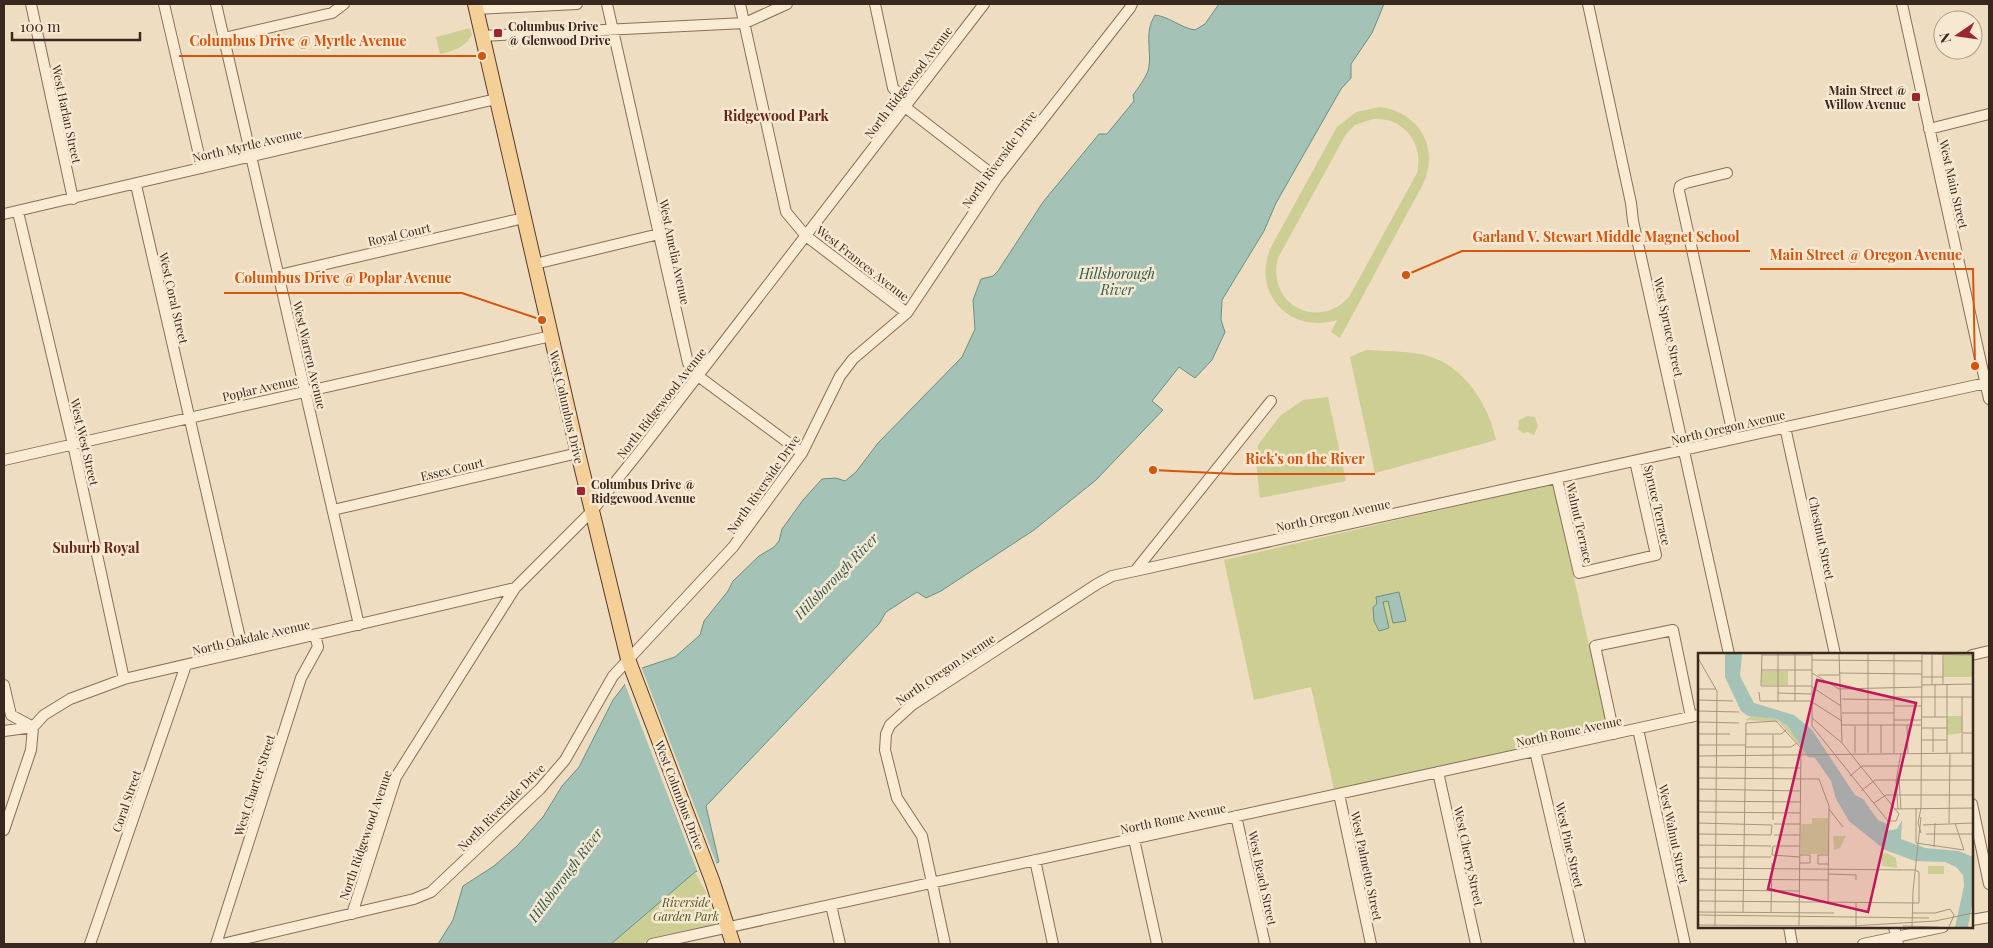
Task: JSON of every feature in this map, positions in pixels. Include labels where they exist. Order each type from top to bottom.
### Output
[{"type":"main road","name":"West Columbus Drive","points":[[475,7],[578,453],[628,659],[729,926],[733,944]]},
{"type":"street","name":"West Harlan Street","points":[[31,4],[73,200]]},
{"type":"street","points":[[164,4],[202,168]]},
{"type":"street","name":"West Warren Avenue","points":[[216,4],[359,625]]},
{"type":"street","points":[[224,38],[332,13],[344,4]]},
{"type":"street","points":[[475,7],[577,4]]},
{"type":"street","name":"West Amelia Avenue","points":[[606,4],[614,29],[688,363],[698,376],[802,453]]},
{"type":"street","name":"West Frances Avenue","points":[[740,4],[786,212],[806,236],[907,314]]},
{"type":"street","points":[[482,36],[606,32],[614,29],[745,23],[786,4]]},
{"type":"street","points":[[875,4],[892,88],[900,95],[905,107],[997,178]]},
{"type":"street","name":"North Ridgewood Avenue","points":[[352,914],[396,777],[515,588],[592,511],[984,4]]},
{"type":"street","name":"North Riverside Drive","points":[[222,944],[414,900],[431,892],[540,789],[565,760],[613,676],[734,547],[802,453],[840,376],[853,359],[907,314],[997,178],[1132,4]]},
{"type":"street","name":"West Spruce Street","points":[[1588,4],[1683,450],[1729,653]]},
{"type":"street","name":"West Main Street","points":[[1902,4],[1989,399]]},
{"type":"street","name":"North Myrtle Avenue","points":[[4,214],[73,200],[496,99]]},
{"type":"street","points":[[1929,129],[1989,114]]},
{"type":"street","points":[[1726,173],[1686,183],[1680,186],[1679,191],[1734,439]]},
{"type":"street","name":"West Coral Street","points":[[136,184],[189,417]]},
{"type":"street","name":"West West Street","points":[[18,212],[73,444],[124,679]]},
{"type":"street","name":"Royal Court","points":[[279,275],[524,218]]},
{"type":"street","points":[[535,264],[659,234]]},
{"type":"street","name":"Poplar Avenue","points":[[4,460],[305,390],[551,336]]},
{"type":"street","name":"North Oregon Avenue","points":[[945,944],[922,836],[894,790],[885,750],[886,734],[890,725],[912,705],[1097,584],[1112,576],[1986,383]]},
{"type":"street","points":[[1135,571],[1271,401]]},
{"type":"street","points":[[189,417],[244,652]]},
{"type":"street","name":"Chestnut Street","points":[[1785,427],[1835,653]]},
{"type":"street","name":"Essex Court","points":[[333,510],[578,453]]},
{"type":"street","name":"Spruce Terrace","points":[[1578,573],[1656,555],[1635,462]]},
{"type":"street","name":"Walnut Terrace","points":[[1557,479],[1578,573]]},
{"type":"street","name":"North Oakdale Avenue","points":[[33,727],[44,715],[70,699],[124,679],[515,588]]},
{"type":"street","points":[[1614,734],[1595,646],[1673,630],[1695,716]]},
{"type":"street","name":"West Charter Street","points":[[216,944],[301,678],[318,647],[316,635]]},
{"type":"street","points":[[1973,655],[1989,651]]},
{"type":"street","name":"Coral Street","points":[[90,944],[186,665]]},
{"type":"street","points":[[4,684],[11,715],[33,727]]},
{"type":"street","name":"North Rome Avenue","points":[[652,944],[1695,716]]},
{"type":"street","points":[[4,731],[33,727]]},
{"type":"street","points":[[4,830],[32,750],[33,727]]},
{"type":"street","name":"West Walnut Street","points":[[1638,729],[1685,944]]},
{"type":"street","name":"West Pine Street","points":[[1535,751],[1580,944]]},
{"type":"street","name":"West Cherry Street","points":[[1438,772],[1476,944]]},
{"type":"street","name":"West Palmetto Street","points":[[1339,794],[1371,944]]},
{"type":"street","points":[[1973,809],[1989,884]]},
{"type":"street","name":"West Beach Street","points":[[1236,816],[1265,944]]},
{"type":"street","points":[[1134,839],[1157,944]]},
{"type":"street","points":[[1035,860],[1053,944]]},
{"type":"street","points":[[831,905],[840,944]]},
{"type":"street","points":[[1973,920],[1989,917]]},
{"type":"street","points":[[1788,928],[1792,944]]},
{"type":"street","points":[[1863,944],[1938,928]]},
{"type":"green space","points":[[470,28],[472,35],[466,43],[454,50],[440,54],[436,37]]},
{"type":"green space","points":[[1380,107],[1394,110],[1406,116],[1422,134],[1427,145],[1429,157],[1428,171],[1423,184],[1340,338],[1331,332],[1337,320],[1320,323],[1304,321],[1290,315],[1278,306],[1270,294],[1266,280],[1266,264],[1271,247],[1337,127],[1356,112]],"holes":[[[1373,119],[1394,122],[1402,127],[1414,142],[1418,162],[1417,173],[1349,297],[1336,307],[1323,312],[1309,312],[1297,308],[1287,299],[1280,288],[1276,274],[1278,258],[1346,134],[1355,125]]]},
{"type":"green space","points":[[1366,350],[1420,354],[1435,358],[1448,365],[1460,374],[1479,398],[1487,412],[1496,440],[1375,473],[1350,357]]},
{"type":"green space","points":[[1328,397],[1346,481],[1260,498],[1256,462],[1258,445],[1280,416],[1303,400]]},
{"type":"green space","points":[[1528,416],[1535,417],[1538,426],[1534,435],[1528,432],[1523,433],[1518,429],[1519,420]]},
{"type":"green space","points":[[1553,484],[1608,730],[1334,790],[1311,687],[1254,700],[1224,560]]},
{"type":"green space","name":"Riverside Garden Park","points":[[695,872],[708,896],[715,925],[646,941],[643,944],[611,944]]},
{"type":"water","name":"Hillsborough River","points":[[1219,4],[1384,4],[1372,33],[1351,64],[1351,78],[1341,89],[1276,203],[1264,231],[1222,300],[1221,320],[1225,332],[1212,360],[1195,378],[1179,367],[1152,401],[1163,410],[1096,480],[1034,530],[941,591],[926,598],[917,592],[886,612],[879,624],[706,806],[719,862],[695,872],[611,944],[438,944],[453,920],[463,886],[494,866],[517,846],[543,817],[562,786],[579,767],[613,700],[626,683],[642,668],[675,657],[700,635],[704,621],[728,591],[733,581],[759,556],[774,547],[779,541],[782,529],[803,500],[822,479],[836,478],[845,481],[856,472],[878,443],[962,357],[975,329],[973,300],[981,279],[993,276],[998,271],[1043,202],[1099,134],[1107,134],[1134,101],[1133,95],[1148,71],[1150,57],[1149,36],[1151,22],[1155,15],[1195,30],[1205,24]]},
{"type":"water","points":[[1399,592],[1406,621],[1393,623],[1388,601],[1383,602],[1389,628],[1379,631],[1374,621],[1373,607],[1377,604],[1376,597]]},
{"type":"pier","points":[[641,666],[717,865],[698,873],[624,682]]},
{"type":"place","name":"Columbus Drive @ Glenwood Drive","points":[[498,33]]},
{"type":"place","name":"Columbus Drive @ Myrtle Avenue","points":[[482,56]]},
{"type":"place","name":"Main Street @ Willow Avenue","points":[[1916,97]]},
{"type":"place","name":"Garland V. Stewart Middle Magnet School","points":[[1406,275]]},
{"type":"place","name":"Columbus Drive @ Poplar Avenue","points":[[542,320]]},
{"type":"place","name":"Main Street @ Oregon Avenue","points":[[1975,366]]},
{"type":"place","name":"Rick's on the River","points":[[1153,470]]},
{"type":"place","name":"Columbus Drive @ Ridgewood Avenue","points":[[581,491]]},
{"type":"district","name":"Ridgewood Park","points":[[776,115]]},
{"type":"district","name":"Suburb Royal","points":[[96,547]]}]
